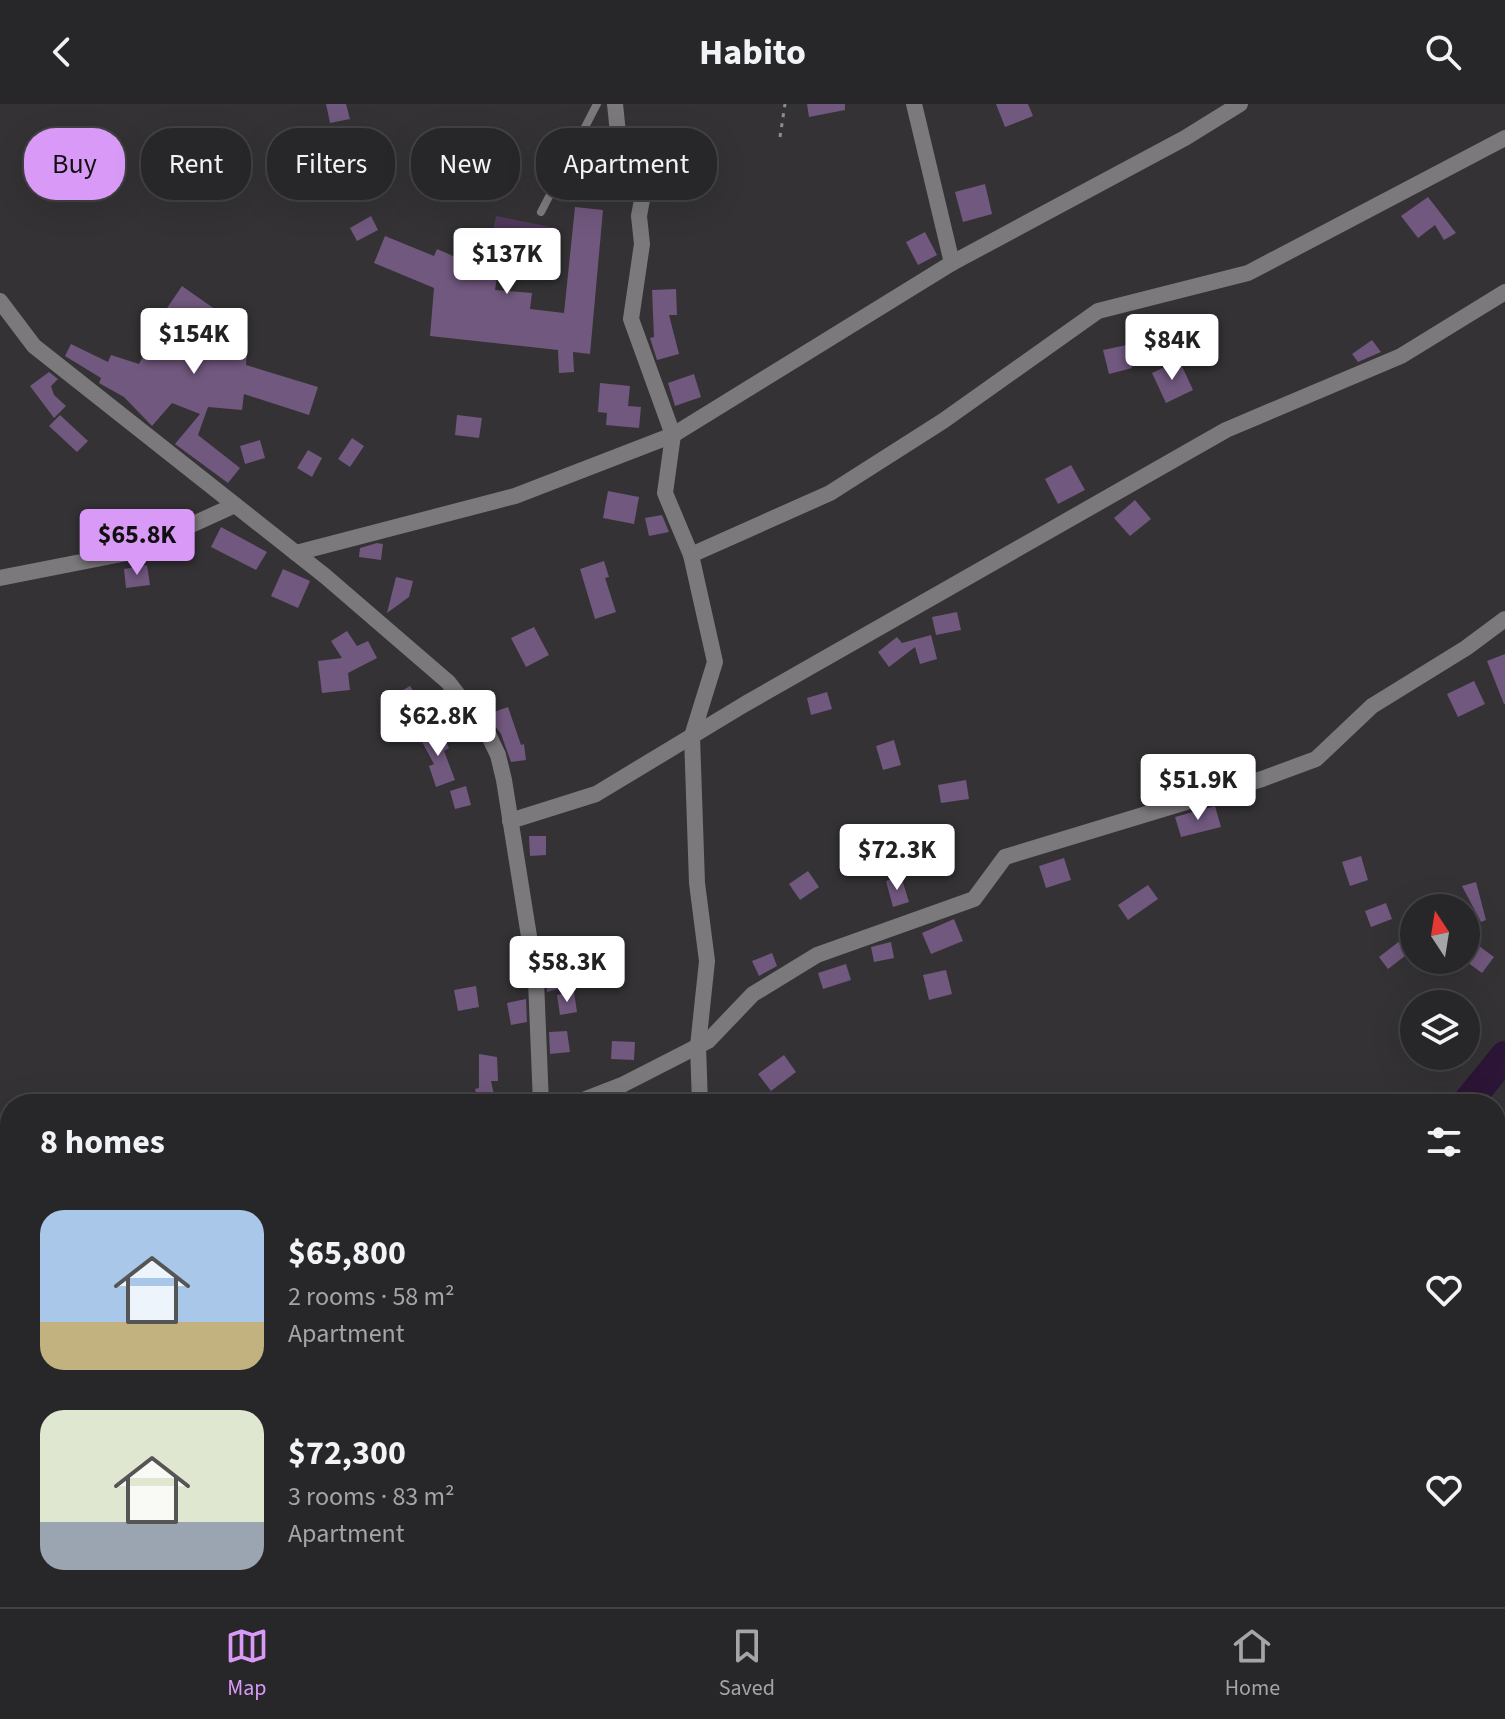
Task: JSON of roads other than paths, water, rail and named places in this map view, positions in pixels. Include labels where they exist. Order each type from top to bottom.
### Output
[{"type":"street","points":[[615,104],[618,133],[646,178],[639,216],[642,244],[631,319],[673,435],[665,493],[691,555],[715,662],[692,736],[697,883],[707,961],[698,1046],[700,1094]]},
{"type":"street","points":[[914,104],[952,263]]},
{"type":"street","points":[[296,553],[515,496],[673,435],[952,263],[1185,138],[1240,104]]},
{"type":"street","points":[[691,555],[830,493],[943,421],[1098,311],[1248,273],[1505,138]]},
{"type":"street","points":[[510,821],[596,794],[1226,430],[1401,356],[1505,292]]},
{"type":"street","points":[[0,301],[34,346],[296,553],[448,682],[469,707],[498,755],[536,980],[541,1094]]},
{"type":"street","points":[[0,578],[132,552],[235,505]]},
{"type":"street","points":[[599,1094],[708,1041],[753,994],[817,955],[974,899],[1005,857],[1262,779],[1316,759],[1372,706],[1466,648],[1505,619]]},
{"type":"lane","points":[[541,212],[597,104]]},
{"type":"waterway","points":[[1474,1094],[1505,1056]]}]
